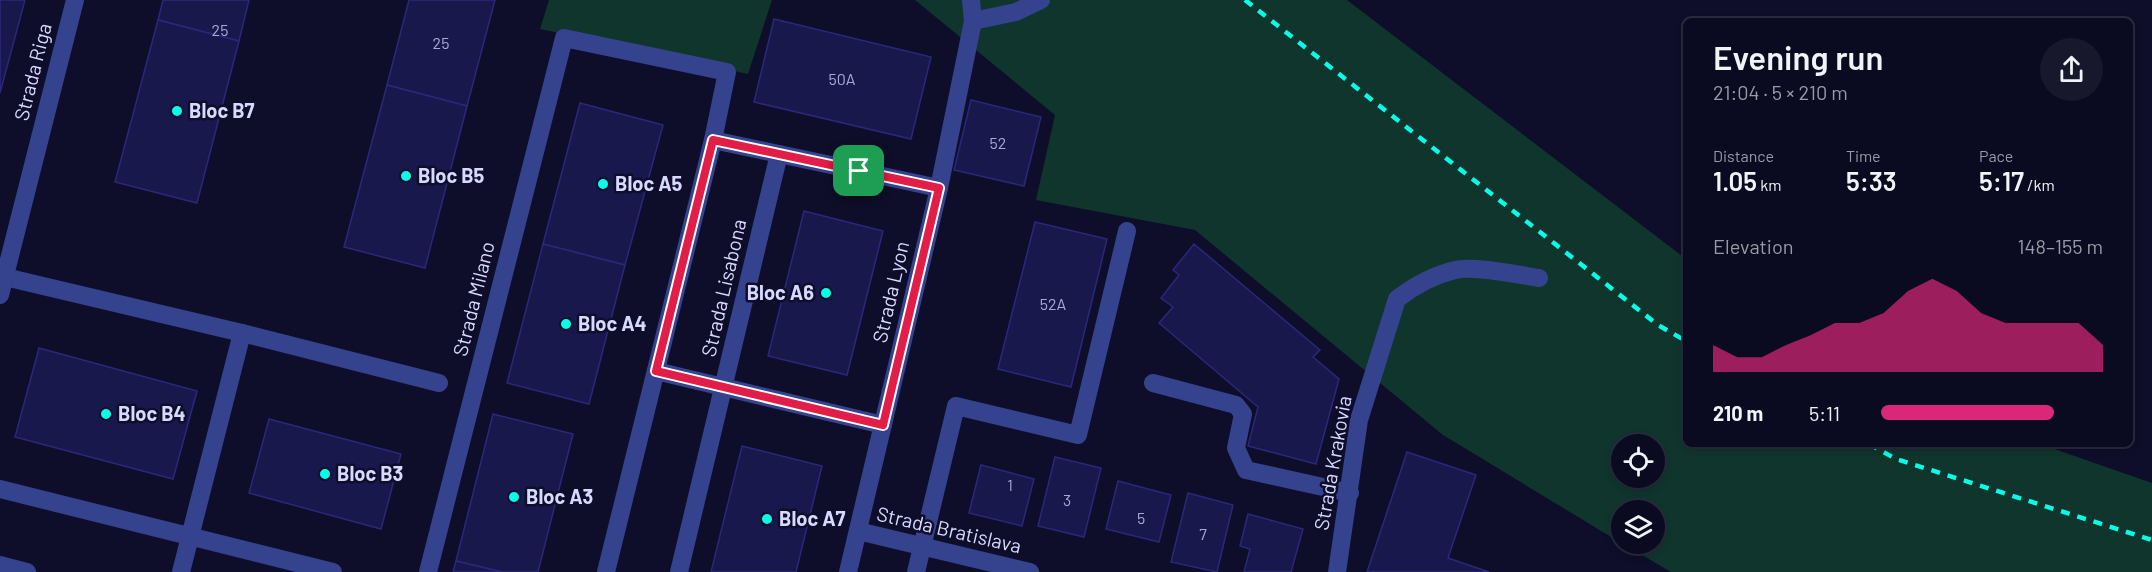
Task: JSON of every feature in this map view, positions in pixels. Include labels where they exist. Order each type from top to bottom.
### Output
[{"type":"street","name":"Strada Riga","points":[[0,295],[75,0]]},
{"type":"street","name":"Strada Lyon","points":[[848,572],[939,188],[974,21],[971,0]]},
{"type":"street","points":[[974,21],[1016,12],[1041,0]]},
{"type":"street","name":"Strada Milano","points":[[428,572],[564,38],[727,72],[713,140]]},
{"type":"street","points":[[606,572],[713,140],[939,188]]},
{"type":"street","name":"Strada Lisabona","points":[[680,572],[779,154]]},
{"type":"street","points":[[916,572],[956,406],[1078,435],[1127,231]]},
{"type":"street","name":"Strada Krakovia","points":[[1337,572],[1359,420],[1397,299],[1414,286],[1457,269],[1539,278]]},
{"type":"street","points":[[5,277],[242,333],[439,383]]},
{"type":"street","points":[[181,572],[242,333]]},
{"type":"street","points":[[656,371],[883,425]]},
{"type":"street","points":[[1154,383],[1236,405],[1243,414],[1236,448],[1246,470],[1350,493]]},
{"type":"street","points":[[0,489],[333,572]]},
{"type":"street","name":"Strada Bratislava","points":[[858,531],[1030,572]]},
{"type":"street","points":[[0,565],[27,572]]},
{"type":"green space","points":[[549,0],[772,0],[748,74],[540,29]]},
{"type":"green space","points":[[915,0],[1347,0],[1683,257],[1683,447],[2049,447],[2152,483],[2152,572],[1671,572],[1641,554],[1665,554],[1665,500],[1611,500],[1611,537],[1443,435],[1195,230],[1036,200],[1055,115]]},
{"type":"building","points":[[0,0],[25,0],[0,93]]},
{"type":"building","points":[[163,0],[249,0],[239,41],[158,20]]},
{"type":"building","points":[[409,0],[495,0],[467,106],[387,85]]},
{"type":"building","points":[[774,19],[931,57],[911,139],[754,102]]},
{"type":"building","name":"Bloc B7","points":[[158,20],[239,41],[197,203],[115,182]]},
{"type":"building","name":"Bloc B5","points":[[387,85],[467,106],[425,268],[344,247]]},
{"type":"building","points":[[971,100],[1041,117],[1024,186],[954,170]]},
{"type":"building","name":"Bloc A5","points":[[580,103],[663,125],[625,265],[543,244]]},
{"type":"building","name":"Bloc A6","points":[[804,211],[883,231],[847,375],[768,356]]},
{"type":"building","points":[[1035,222],[1107,239],[1071,387],[998,369]]},
{"type":"building","name":"Bloc A4","points":[[543,244],[625,265],[589,404],[507,383]]},
{"type":"building","points":[[1194,244],[1320,350],[1313,357],[1339,379],[1316,464],[1248,446],[1258,407],[1159,323],[1173,307],[1161,298],[1179,275],[1173,270]]},
{"type":"building","name":"Bloc B4","points":[[39,348],[197,391],[173,479],[15,437]]},
{"type":"building","name":"Bloc A3","points":[[493,414],[573,434],[538,572],[502,572],[456,561]]},
{"type":"building","name":"Bloc B3","points":[[269,419],[401,454],[381,529],[249,493]]},
{"type":"building","name":"Bloc A7","points":[[742,446],[822,466],[796,572],[711,572]]},
{"type":"building","points":[[1407,452],[1476,475],[1448,558],[1489,572],[1367,572]]},
{"type":"building","points":[[1055,457],[1101,468],[1084,537],[1038,526]]},
{"type":"building","points":[[981,465],[1034,479],[1022,526],[969,513]]},
{"type":"building","points":[[1118,481],[1171,495],[1159,542],[1106,529]]},
{"type":"building","points":[[1188,493],[1233,505],[1217,572],[1171,562]]},
{"type":"building","points":[[1248,514],[1303,529],[1291,572],[1244,572],[1250,549],[1240,546]]},
{"type":"building","points":[[456,561],[502,572],[453,572]]},
{"type":"railway","points":[[1245,0],[1658,325],[1683,339]]},
{"type":"railway","points":[[1874,447],[1896,459],[2152,540]]},
{"type":"place","name":"Bloc B7","points":[[177,111]]},
{"type":"place","name":"Bloc B5","points":[[406,176]]},
{"type":"place","name":"Bloc A5","points":[[603,184]]},
{"type":"place","name":"Bloc A6","points":[[826,293]]},
{"type":"place","name":"Bloc A4","points":[[566,324]]},
{"type":"place","name":"Bloc B4","points":[[106,414]]},
{"type":"place","name":"Bloc B3","points":[[325,474]]},
{"type":"place","name":"Bloc A3","points":[[514,497]]},
{"type":"place","name":"Bloc A7","points":[[767,519]]},
{"type":"route","points":[[713,140],[859,171],[939,188],[883,425],[656,371],[713,140]]}]
